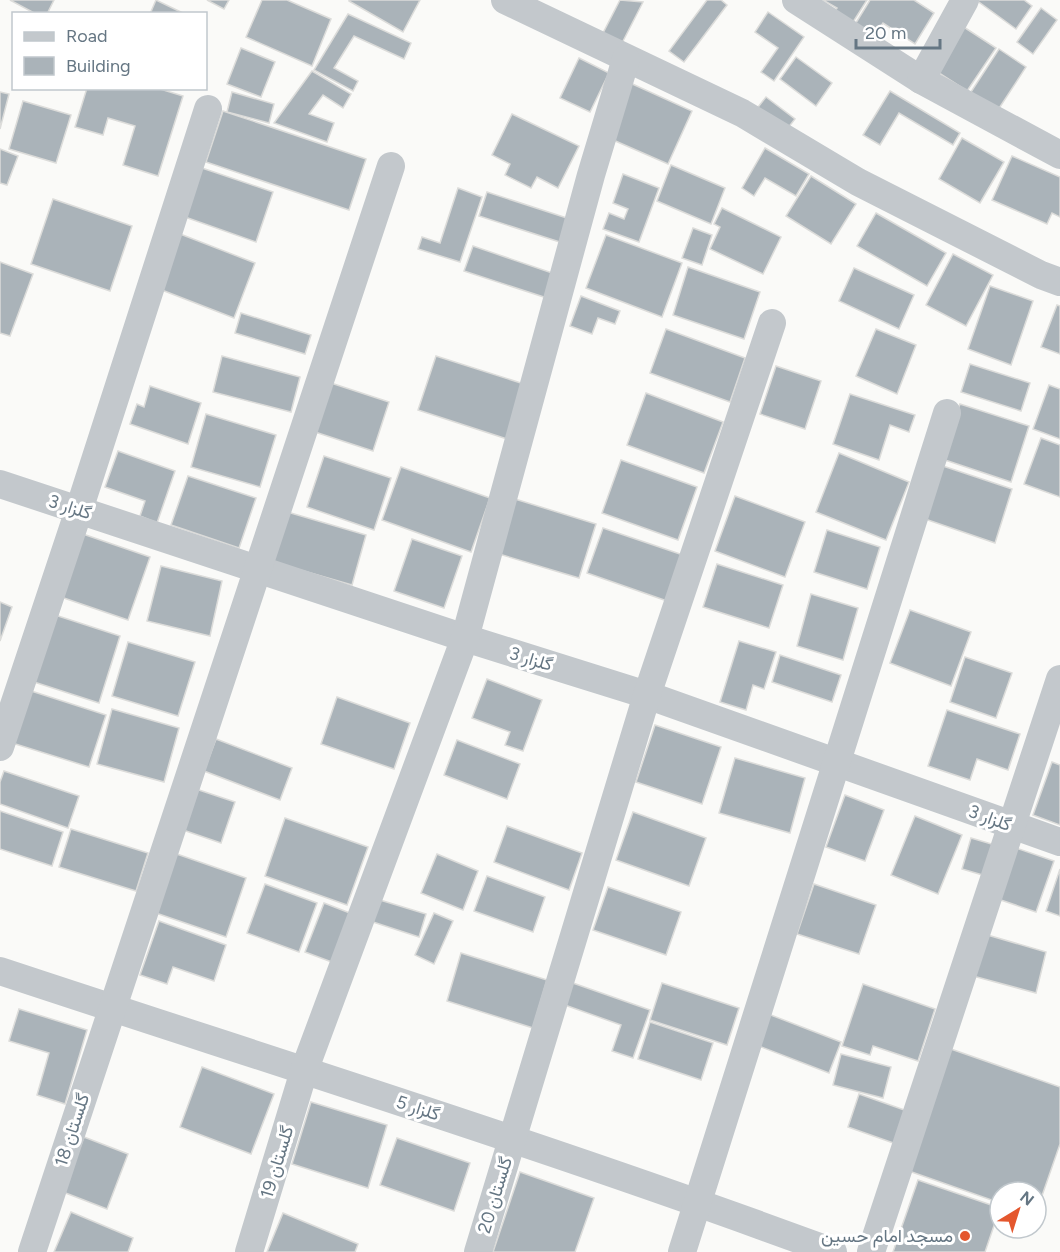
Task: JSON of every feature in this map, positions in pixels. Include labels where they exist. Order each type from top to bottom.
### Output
[{"type":"street","points":[[505,0],[742,113],[858,182],[1041,275],[1060,282]]},
{"type":"street","points":[[796,0],[921,80],[1060,155]]},
{"type":"street","points":[[921,80],[965,0]]},
{"type":"street","name":"گلستان 19","points":[[249,1252],[304,1071],[465,638],[585,198],[626,58]]},
{"type":"street","points":[[0,747],[208,109]]},
{"type":"street","name":"گلستان 18","points":[[32,1252],[391,166]]},
{"type":"street","name":"گلستان 20","points":[[478,1252],[647,695],[772,323]]},
{"type":"street","points":[[682,1252],[947,413]]},
{"type":"street","name":"گلزار 3","points":[[0,484],[465,638],[647,695],[1060,842]]},
{"type":"street","points":[[871,1252],[1060,679]]},
{"type":"street","name":"گلزار 5","points":[[0,971],[513,1139],[698,1202],[833,1252]]},
{"type":"building","points":[[10,0],[54,0],[48,12],[32,12]]},
{"type":"building","points":[[156,0],[181,12],[151,12]]},
{"type":"building","points":[[207,0],[229,0],[224,9]]},
{"type":"building","points":[[262,0],[287,0],[331,19],[312,66],[246,37]]},
{"type":"building","points":[[349,0],[420,0],[403,32]]},
{"type":"building","points":[[620,0],[643,2],[620,47],[601,37]]},
{"type":"building","points":[[707,0],[721,0],[727,5],[684,62],[669,51]]},
{"type":"building","points":[[823,0],[867,0],[848,30],[830,19],[837,8]]},
{"type":"building","points":[[870,0],[914,0],[934,13],[915,44],[883,23],[873,38],[854,26]]},
{"type":"building","points":[[976,0],[1024,0],[1032,6],[1016,29]]},
{"type":"building","points":[[1041,8],[1057,20],[1033,54],[1017,42]]},
{"type":"building","points":[[768,12],[804,37],[774,81],[761,72],[778,48],[755,32]]},
{"type":"building","points":[[348,14],[411,43],[404,59],[354,36],[334,68],[358,81],[353,91],[314,70]]},
{"type":"building","points":[[953,20],[996,48],[967,91],[925,64]]},
{"type":"building","points":[[241,48],[275,62],[261,97],[227,84]]},
{"type":"building","points":[[999,49],[1026,67],[996,113],[969,95]]},
{"type":"building","points":[[796,57],[832,83],[816,106],[780,79]]},
{"type":"building","points":[[579,58],[609,73],[590,112],[560,98]]},
{"type":"building","points":[[312,71],[351,94],[343,108],[323,95],[309,114],[334,123],[327,142],[274,123]]},
{"type":"building","points":[[628,82],[692,111],[668,164],[604,136]]},
{"type":"building","points":[[86,90],[164,90],[183,96],[158,176],[123,165],[135,126],[108,118],[103,135],[75,127]]},
{"type":"building","points":[[890,91],[960,133],[953,145],[899,113],[880,145],[863,135]]},
{"type":"building","points":[[0,92],[9,94],[0,129]]},
{"type":"building","points":[[232,92],[274,104],[269,123],[227,112]]},
{"type":"building","points":[[766,97],[795,119],[784,133],[755,111]]},
{"type":"building","points":[[23,101],[71,115],[56,163],[9,149]]},
{"type":"building","points":[[223,111],[366,159],[349,210],[206,162]]},
{"type":"building","points":[[512,114],[579,146],[558,188],[537,177],[531,188],[505,175],[510,164],[492,155]]},
{"type":"building","points":[[962,138],[1004,162],[980,203],[939,179]]},
{"type":"building","points":[[765,148],[809,174],[796,196],[765,178],[754,196],[742,188]]},
{"type":"building","points":[[0,149],[18,156],[7,185],[0,183]]},
{"type":"building","points":[[1012,156],[1060,177],[1060,217],[1052,213],[1047,224],[992,200]]},
{"type":"building","points":[[671,165],[725,188],[711,224],[657,201]]},
{"type":"building","points":[[202,168],[273,192],[256,242],[185,217]]},
{"type":"building","points":[[623,174],[659,188],[639,242],[603,229],[609,213],[624,219],[628,209],[613,203]]},
{"type":"building","points":[[811,176],[856,204],[831,244],[786,216]]},
{"type":"building","points":[[458,188],[482,197],[460,262],[418,249],[422,237],[440,243]]},
{"type":"building","points":[[487,192],[576,221],[569,245],[479,216]]},
{"type":"building","points":[[53,199],[132,226],[110,291],[31,264]]},
{"type":"building","points":[[722,208],[781,237],[763,274],[710,249],[720,227],[714,224]]},
{"type":"building","points":[[876,213],[946,253],[927,286],[857,246]]},
{"type":"building","points":[[693,228],[712,235],[702,265],[682,258]]},
{"type":"building","points":[[175,232],[255,263],[234,318],[154,287]]},
{"type":"building","points":[[606,235],[682,263],[662,317],[586,288]]},
{"type":"building","points":[[473,246],[561,276],[553,300],[464,271]]},
{"type":"building","points":[[953,254],[993,275],[966,326],[926,305]]},
{"type":"building","points":[[0,262],[33,274],[10,336],[0,333]]},
{"type":"building","points":[[688,267],[760,292],[744,339],[673,315]]},
{"type":"building","points":[[854,268],[914,295],[899,329],[839,301]]},
{"type":"building","points":[[990,286],[1033,301],[1011,365],[968,349]]},
{"type":"building","points":[[581,296],[620,311],[615,324],[598,318],[592,334],[570,326]]},
{"type":"building","points":[[1057,305],[1060,306],[1060,354],[1041,347]]},
{"type":"building","points":[[241,313],[311,335],[305,354],[235,333]]},
{"type":"building","points":[[666,329],[745,358],[730,402],[650,373]]},
{"type":"building","points":[[876,329],[916,345],[897,394],[856,376]]},
{"type":"building","points":[[222,356],[300,377],[291,412],[213,392]]},
{"type":"building","points":[[436,356],[524,384],[507,439],[418,410]]},
{"type":"building","points":[[970,364],[1030,383],[1021,411],[961,392]]},
{"type":"building","points":[[776,366],[821,381],[805,429],[760,414]]},
{"type":"building","points":[[331,383],[389,402],[373,451],[315,432]]},
{"type":"building","points":[[1049,385],[1060,389],[1060,439],[1033,429]]},
{"type":"building","points":[[150,386],[201,403],[188,444],[130,424],[137,404],[144,407]]},
{"type":"building","points":[[646,393],[723,422],[704,473],[627,445]]},
{"type":"building","points":[[850,394],[915,415],[909,432],[890,425],[879,460],[833,444]]},
{"type":"building","points":[[960,404],[1029,426],[1011,482],[942,459]]},
{"type":"building","points":[[206,414],[276,435],[260,487],[191,467]]},
{"type":"building","points":[[1041,438],[1060,445],[1060,497],[1024,484]]},
{"type":"building","points":[[118,451],[175,471],[157,523],[140,516],[145,501],[105,487]]},
{"type":"building","points":[[839,453],[909,482],[886,540],[816,512]]},
{"type":"building","points":[[324,456],[391,478],[374,530],[307,507]]},
{"type":"building","points":[[621,460],[697,487],[678,540],[602,513]]},
{"type":"building","points":[[943,466],[1012,489],[995,543],[925,519]]},
{"type":"building","points":[[401,467],[490,498],[471,552],[382,520]]},
{"type":"building","points":[[188,476],[256,498],[239,548],[171,525]]},
{"type":"building","points":[[735,496],[805,522],[785,577],[715,551]]},
{"type":"building","points":[[515,499],[596,524],[579,578],[499,554]]},
{"type":"building","points":[[284,511],[366,535],[352,585],[269,561]]},
{"type":"building","points":[[603,528],[683,555],[667,601],[587,573]]},
{"type":"building","points":[[827,530],[880,547],[867,589],[814,572]]},
{"type":"building","points":[[80,533],[150,557],[128,620],[58,596]]},
{"type":"building","points":[[412,539],[462,556],[444,608],[394,591]]},
{"type":"building","points":[[717,564],[783,585],[769,628],[703,607]]},
{"type":"building","points":[[161,566],[222,581],[210,636],[147,621]]},
{"type":"building","points":[[811,594],[858,608],[843,660],[797,646]]},
{"type":"building","points":[[0,602],[12,607],[0,641]]},
{"type":"building","points":[[910,610],[971,632],[951,686],[890,663]]},
{"type":"building","points":[[52,614],[120,636],[99,703],[31,681]]},
{"type":"building","points":[[739,641],[776,652],[764,689],[753,685],[746,710],[720,702]]},
{"type":"building","points":[[128,642],[195,662],[178,716],[112,696]]},
{"type":"building","points":[[780,655],[841,675],[832,702],[772,682]]},
{"type":"building","points":[[965,657],[1012,673],[996,718],[950,702]]},
{"type":"building","points":[[487,679],[542,700],[523,751],[505,745],[510,732],[472,718]]},
{"type":"building","points":[[25,689],[106,715],[89,767],[9,742]]},
{"type":"building","points":[[337,697],[410,723],[394,769],[321,744]]},
{"type":"building","points":[[112,709],[179,728],[164,782],[97,764]]},
{"type":"building","points":[[947,710],[1020,734],[1008,770],[977,759],[970,780],[928,766]]},
{"type":"building","points":[[655,725],[721,747],[702,804],[636,782]]},
{"type":"building","points":[[216,739],[292,768],[280,800],[204,771]]},
{"type":"building","points":[[457,740],[520,764],[507,799],[444,775]]},
{"type":"building","points":[[735,758],[805,778],[790,833],[719,813]]},
{"type":"building","points":[[1052,762],[1060,765],[1060,825],[1033,815]]},
{"type":"building","points":[[4,771],[79,796],[68,828],[0,804],[0,782]]},
{"type":"building","points":[[196,789],[235,802],[221,843],[183,830]]},
{"type":"building","points":[[845,795],[884,810],[865,861],[826,847]]},
{"type":"building","points":[[0,811],[63,832],[52,866],[0,849]]},
{"type":"building","points":[[633,812],[706,838],[689,886],[616,860]]},
{"type":"building","points":[[915,816],[962,835],[938,894],[891,875]]},
{"type":"building","points":[[285,818],[368,847],[347,905],[265,876]]},
{"type":"building","points":[[507,826],[582,853],[569,890],[494,862]]},
{"type":"building","points":[[71,829],[148,853],[136,891],[59,867]]},
{"type":"building","points":[[971,838],[995,845],[986,876],[962,869]]},
{"type":"building","points":[[1013,847],[1054,861],[1036,912],[995,898]]},
{"type":"building","points":[[171,852],[246,878],[226,937],[150,911]]},
{"type":"building","points":[[437,854],[478,871],[463,910],[421,893]]},
{"type":"building","points":[[1060,869],[1060,916],[1046,911]]},
{"type":"building","points":[[487,876],[545,897],[533,932],[474,911]]},
{"type":"building","points":[[265,884],[317,903],[299,952],[247,933]]},
{"type":"building","points":[[814,884],[876,905],[859,954],[797,934]]},
{"type":"building","points":[[608,887],[681,912],[666,955],[593,930]]},
{"type":"building","points":[[380,900],[426,914],[419,937],[373,922]]},
{"type":"building","points":[[324,903],[355,915],[337,964],[305,952]]},
{"type":"building","points":[[434,913],[453,921],[434,964],[415,955]]},
{"type":"building","points":[[159,921],[226,945],[214,981],[173,967],[167,984],[140,975]]},
{"type":"building","points":[[984,934],[1046,952],[1036,993],[973,976]]},
{"type":"building","points":[[461,953],[547,980],[533,1028],[447,1001]]},
{"type":"building","points":[[570,982],[650,1010],[633,1058],[612,1051],[621,1025],[562,1004]]},
{"type":"building","points":[[662,983],[739,1008],[727,1045],[650,1020]]},
{"type":"building","points":[[863,984],[935,1009],[918,1061],[873,1046],[870,1055],[842,1046]]},
{"type":"building","points":[[19,1009],[87,1030],[65,1104],[37,1095],[49,1053],[9,1041]]},
{"type":"building","points":[[763,1012],[841,1042],[829,1073],[751,1043]]},
{"type":"building","points":[[650,1022],[713,1043],[701,1080],[638,1059]]},
{"type":"building","points":[[948,1048],[1060,1087],[1060,1144],[1047,1180],[988,1180],[988,1199],[906,1170]]},
{"type":"building","points":[[841,1054],[891,1067],[883,1098],[833,1085]]},
{"type":"building","points":[[202,1067],[274,1094],[251,1154],[180,1127]]},
{"type":"building","points":[[859,1094],[910,1112],[899,1145],[848,1127]]},
{"type":"building","points":[[311,1102],[387,1125],[368,1188],[292,1164]]},
{"type":"building","points":[[84,1137],[128,1154],[107,1209],[63,1192]]},
{"type":"building","points":[[397,1138],[470,1163],[454,1211],[380,1185]]},
{"type":"building","points":[[520,1172],[594,1198],[575,1252],[493,1252]]},
{"type":"building","points":[[918,1180],[988,1204],[989,1240],[985,1252],[893,1252]]},
{"type":"building","points":[[71,1212],[133,1238],[128,1252],[54,1252]]},
{"type":"building","points":[[283,1213],[358,1244],[355,1252],[267,1252]]},
{"type":"place","name":"مسجد امام حسین","points":[[965,1236]]}]
